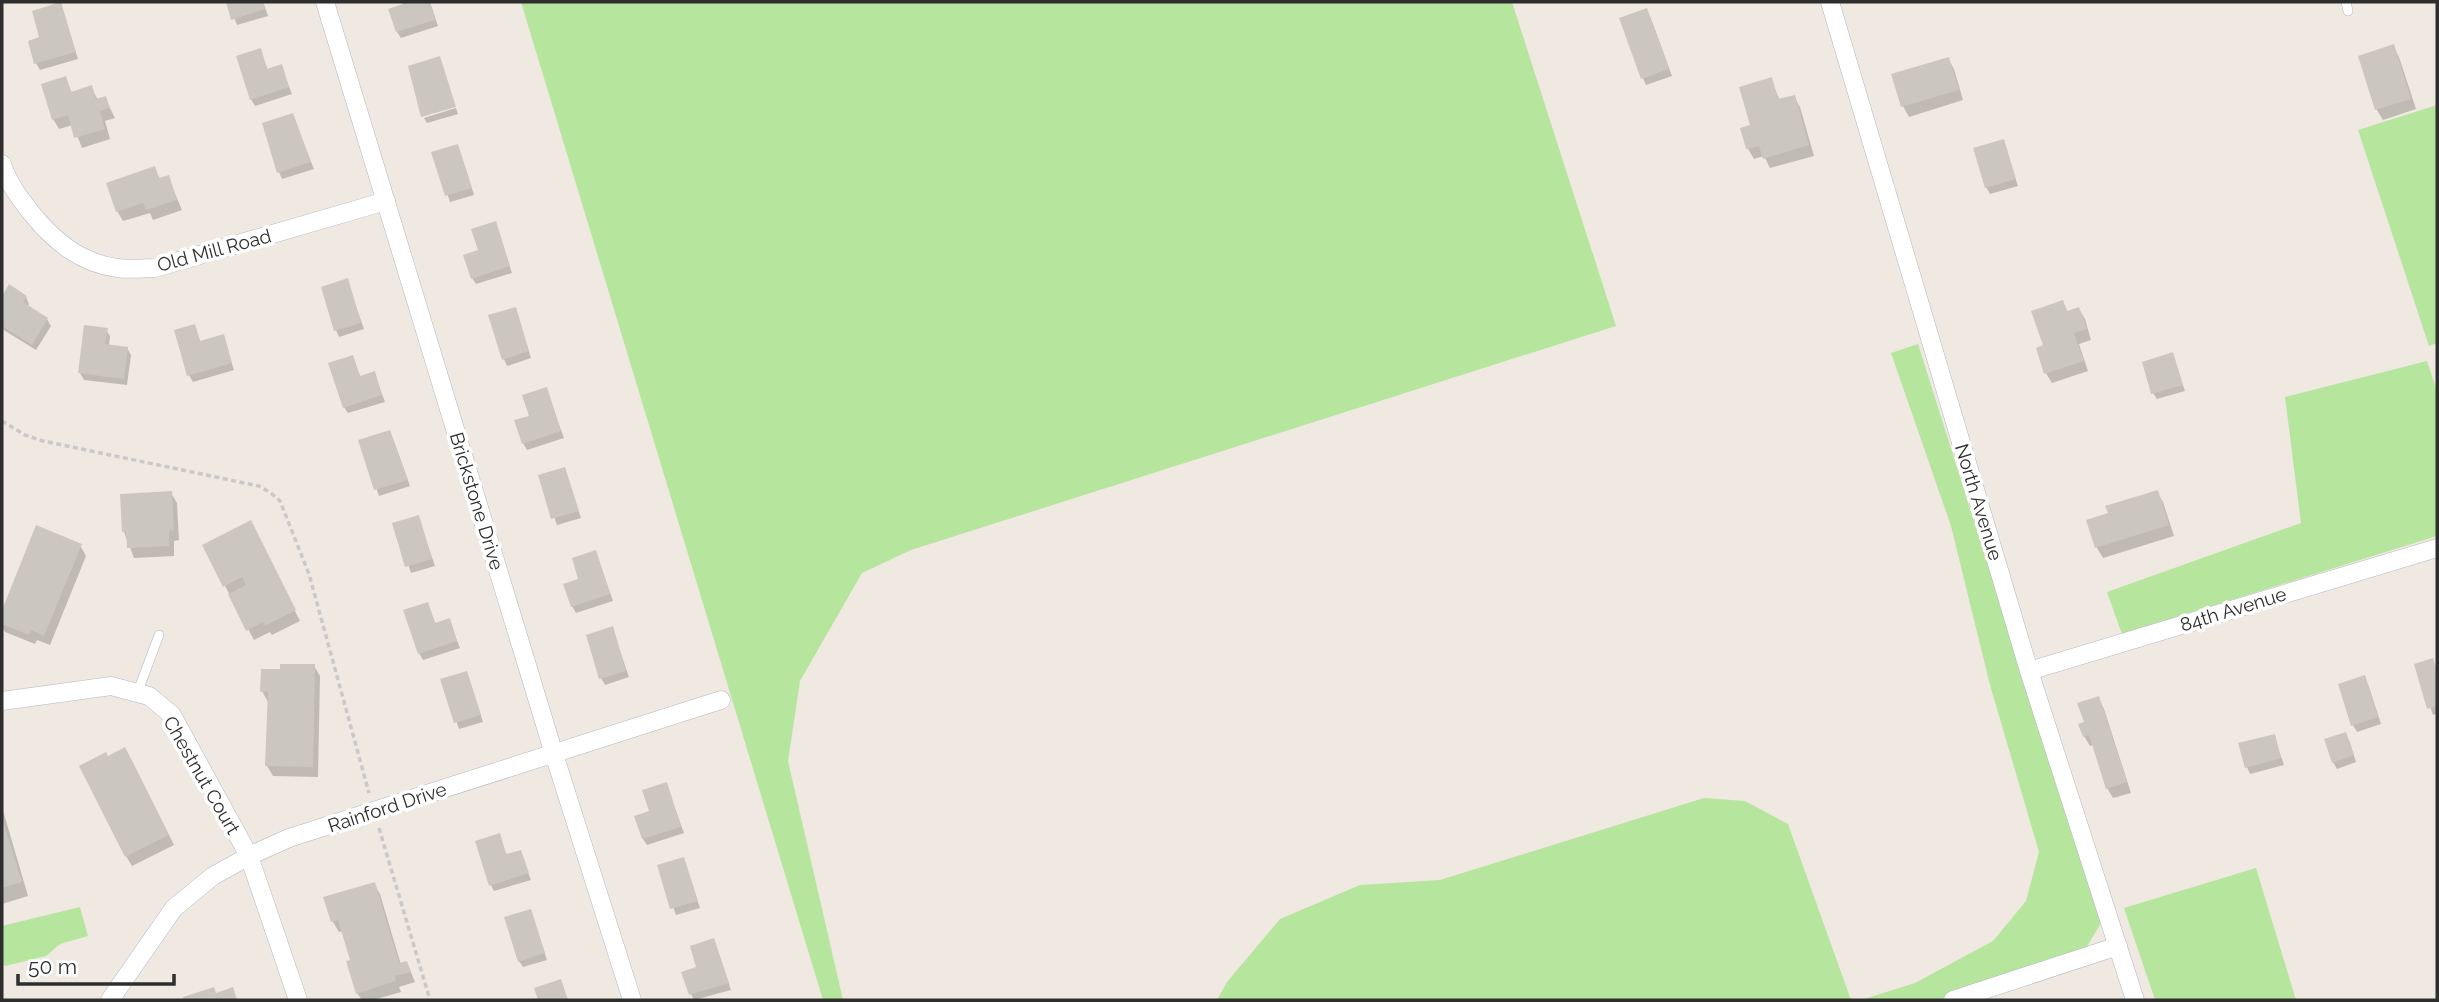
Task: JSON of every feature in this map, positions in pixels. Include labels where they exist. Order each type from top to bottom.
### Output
[{"type":"street","name":"Brickstone Drive","points":[[325,2],[554,754],[632,1000]]},
{"type":"street","name":"North Avenue","points":[[1830,2],[2029,671],[2135,1000]]},
{"type":"street","name":"Old Mill Road","points":[[2,164],[4,173],[26,206],[50,235],[75,254],[117,268],[155,268],[386,201]]},
{"type":"street","name":"84th Avenue","points":[[2029,671],[2437,548]]},
{"type":"street","name":"Chestnut Court","points":[[2,701],[111,686],[149,696],[172,715],[248,856],[298,1000]]},
{"type":"street","name":"Rainford Drive","points":[[110,1000],[174,908],[213,876],[248,856],[289,838],[721,700]]},
{"type":"street","points":[[1953,1000],[2118,946]]},
{"type":"lane","points":[[138,691],[159,635]]},
{"type":"path","points":[[2,421],[25,435],[43,441],[259,486],[280,501],[309,574],[337,668],[374,811],[430,1000]]},
{"type":"green space","points":[[521,2],[1512,2],[1616,326],[911,550],[862,573],[800,681],[788,761],[843,1000],[823,1000]]},
{"type":"green space","points":[[2437,105],[2437,343],[2429,346],[2358,130]]},
{"type":"green space","points":[[1918,344],[2101,923],[2083,953],[1937,1000],[1861,1000],[1915,983],[1993,941],[2026,901],[2039,852],[1990,685],[1951,526],[1891,353]]},
{"type":"green space","points":[[2427,361],[2437,391],[2437,536],[2122,634],[2107,592],[2301,523],[2285,397]]},
{"type":"green space","points":[[1704,798],[1745,801],[1788,824],[1851,1000],[1217,1000],[1227,982],[1280,919],[1360,885],[1440,880]]},
{"type":"green space","points":[[2256,868],[2296,1000],[2155,1000],[2124,908]]},
{"type":"green space","points":[[80,907],[88,936],[60,944],[46,956],[5,966],[2,963],[2,926]]},
{"type":"building","points":[[61,2],[76,52],[34,64],[28,41],[39,37],[32,11]]},
{"type":"building","points":[[226,2],[263,2],[265,9],[231,20]]},
{"type":"building","points":[[402,2],[430,2],[435,20],[396,32],[388,9],[403,4]]},
{"type":"building","points":[[1647,8],[1669,69],[1641,79],[1619,18]]},
{"type":"building","points":[[2394,44],[2411,99],[2375,110],[2358,56]]},
{"type":"building","points":[[261,48],[267,69],[282,64],[289,87],[250,100],[236,56]]},
{"type":"building","points":[[440,56],[456,107],[421,117],[408,66]]},
{"type":"building","points":[[1949,57],[1959,90],[1901,107],[1891,74]]},
{"type":"building","points":[[66,76],[71,92],[92,85],[96,99],[106,96],[110,108],[100,111],[105,129],[74,138],[68,115],[52,120],[41,84]]},
{"type":"building","points":[[1772,77],[1778,99],[1795,95],[1809,145],[1763,159],[1759,146],[1746,149],[1740,128],[1750,125],[1739,87]]},
{"type":"building","points":[[293,113],[311,162],[277,173],[262,123]]},
{"type":"building","points":[[2004,139],[2016,179],[1985,188],[1973,148]]},
{"type":"building","points":[[458,144],[472,188],[445,196],[431,152]]},
{"type":"building","points":[[155,166],[159,178],[169,175],[177,200],[146,210],[143,203],[116,212],[106,183]]},
{"type":"building","points":[[496,221],[510,266],[471,279],[463,255],[478,250],[471,229]]},
{"type":"building","points":[[348,278],[361,323],[334,331],[321,287]]},
{"type":"building","points":[[9,284],[27,296],[23,302],[48,318],[32,345],[2,326],[2,296]]},
{"type":"building","points":[[2063,300],[2067,311],[2079,307],[2087,329],[2074,333],[2084,361],[2044,374],[2036,348],[2043,345],[2031,311]]},
{"type":"building","points":[[516,307],[529,351],[502,360],[488,315]]},
{"type":"building","points":[[195,324],[200,341],[224,334],[232,363],[187,376],[174,330]]},
{"type":"building","points":[[84,325],[108,328],[105,344],[128,347],[124,379],[78,373]]},
{"type":"building","points":[[2173,352],[2183,385],[2151,394],[2142,362]]},
{"type":"building","points":[[353,355],[360,376],[375,371],[382,395],[343,408],[328,363]]},
{"type":"building","points":[[547,387],[561,431],[522,444],[514,420],[529,416],[522,395]]},
{"type":"building","points":[[390,430],[408,480],[374,490],[358,440]]},
{"type":"building","points":[[565,467],[579,511],[551,519],[538,475]]},
{"type":"building","points":[[2158,490],[2169,525],[2095,548],[2086,520],[2108,513],[2105,506]]},
{"type":"building","points":[[172,491],[174,530],[169,531],[169,546],[127,548],[126,532],[122,532],[120,494]]},
{"type":"building","points":[[419,515],[432,559],[405,567],[392,523]]},
{"type":"building","points":[[251,520],[296,610],[265,626],[263,622],[246,631],[228,594],[246,585],[242,577],[223,587],[202,545]]},
{"type":"building","points":[[36,525],[82,544],[44,636],[31,630],[29,635],[2,624],[2,610]]},
{"type":"building","points":[[596,550],[610,594],[571,607],[563,584],[578,579],[572,558]]},
{"type":"building","points":[[428,602],[435,623],[450,618],[457,641],[418,654],[403,610]]},
{"type":"building","points":[[613,626],[626,671],[599,679],[586,635]]},
{"type":"building","points":[[2433,658],[2437,672],[2437,706],[2427,709],[2414,664]]},
{"type":"building","points":[[280,664],[315,664],[313,767],[265,766],[268,692],[260,692],[261,669],[280,669]]},
{"type":"building","points":[[467,671],[481,715],[454,723],[440,679]]},
{"type":"building","points":[[2365,675],[2378,717],[2351,726],[2338,684]]},
{"type":"building","points":[[2099,696],[2127,782],[2106,789],[2089,735],[2083,737],[2078,724],[2084,722],[2077,703]]},
{"type":"building","points":[[2346,732],[2354,755],[2332,763],[2324,739]]},
{"type":"building","points":[[2275,734],[2281,758],[2245,768],[2238,743]]},
{"type":"building","points":[[125,747],[169,835],[125,857],[79,766],[106,752],[108,756]]},
{"type":"building","points":[[667,782],[681,827],[642,839],[634,816],[649,811],[642,790]]},
{"type":"building","points":[[2,818],[22,882],[2,888]]},
{"type":"building","points":[[500,833],[506,854],[521,850],[529,873],[489,886],[475,841]]},
{"type":"building","points":[[684,857],[698,901],[670,909],[657,865]]},
{"type":"building","points":[[375,882],[399,963],[407,961],[411,972],[395,976],[396,981],[356,994],[346,961],[350,960],[338,920],[331,922],[323,897]]},
{"type":"building","points":[[531,909],[545,953],[518,962],[504,917]]},
{"type":"building","points":[[714,938],[729,983],[689,995],[681,972],[696,967],[690,946]]},
{"type":"building","points":[[561,979],[568,1000],[538,1000],[534,988]]},
{"type":"building","points":[[214,987],[216,993],[233,987],[237,1000],[184,1000],[183,997]]}]
